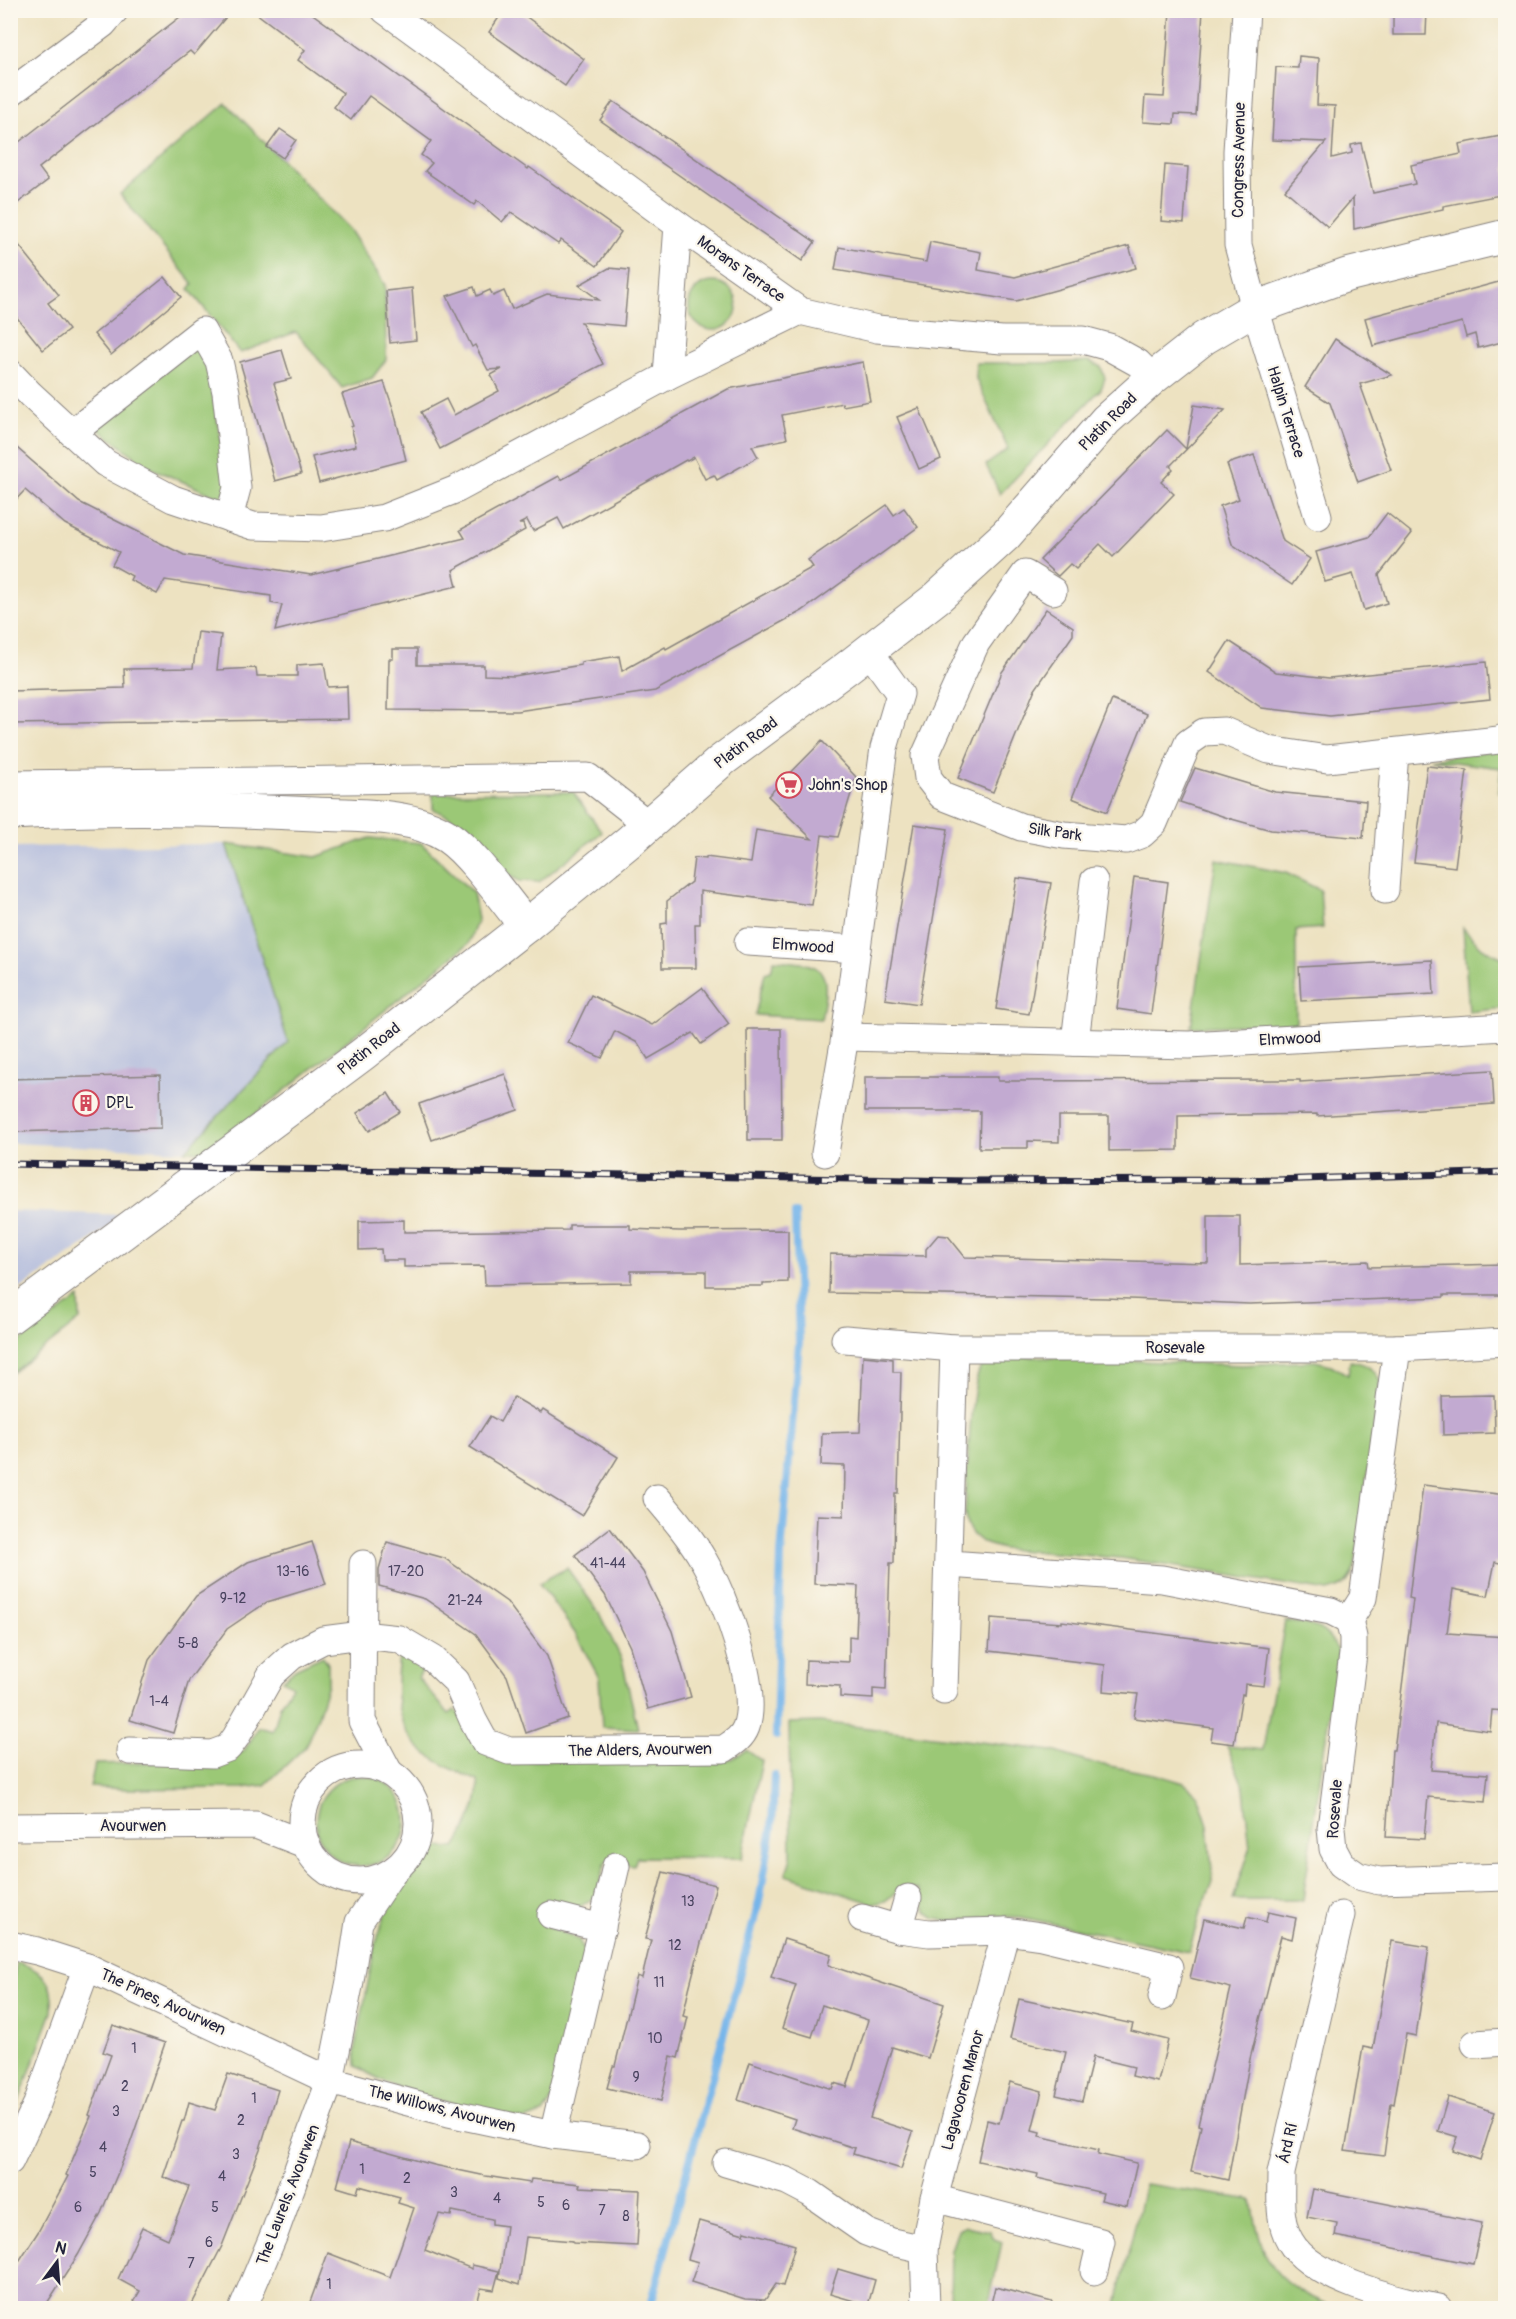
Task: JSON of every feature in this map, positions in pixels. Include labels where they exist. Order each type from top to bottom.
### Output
[{"type":"main road","name":"Platin Road","points":[[10,1317],[280,1117],[526,926],[721,761],[939,597],[990,552],[1106,420],[1153,378],[1204,338],[1255,308],[1347,275],[1506,236]]},
{"type":"main road","points":[[10,813],[247,796],[426,826],[448,837],[468,855],[526,926]]},
{"type":"street","points":[[10,93],[103,24],[115,10]]},
{"type":"street","name":"Congress Avenue","points":[[1246,10],[1237,151],[1238,245],[1255,308]]},
{"type":"street","name":"Morans Terrace","points":[[397,14],[678,225],[800,311],[877,329],[1002,340],[1083,340],[1109,347],[1138,363],[1153,378]]},
{"type":"street","points":[[667,376],[678,225]]},
{"type":"street","name":"Halpin Terrace","points":[[1255,308],[1318,516]]},
{"type":"street","points":[[10,372],[30,394],[105,463],[173,499],[253,526],[321,528],[384,518],[457,489],[667,376],[800,311]]},
{"type":"street","points":[[72,433],[202,331],[219,361],[226,392],[237,488],[229,518]]},
{"type":"street","name":"Silk Park","points":[[1053,591],[1025,574],[976,644],[925,756],[928,778],[942,796],[1021,827],[1064,835],[1126,840],[1142,834],[1154,823],[1188,743],[1204,732],[1224,731],[1269,750],[1326,759],[1506,738]]},
{"type":"street","name":"Elmwood","points":[[825,1153],[845,1037],[884,748],[900,694],[869,651]]},
{"type":"street","points":[[1385,890],[1395,752]]},
{"type":"street","points":[[10,784],[247,796],[588,777],[648,825]]},
{"type":"street","points":[[1075,1042],[1094,881]]},
{"type":"street","name":"Elmwood","points":[[748,942],[857,949]]},
{"type":"street","name":"Elmwood","points":[[845,1037],[1189,1045],[1506,1027]]},
{"type":"street","name":"Rosevale","points":[[845,1339],[954,1348],[1397,1348],[1506,1342]]},
{"type":"street","points":[[944,1691],[954,1348]]},
{"type":"street","points":[[949,1564],[1161,1579],[1331,1611],[1349,1620],[1363,1598],[1397,1348]]},
{"type":"street","name":"The Alders, Avourwen","points":[[130,1751],[212,1754],[228,1748],[271,1675],[292,1656],[323,1640],[362,1635],[399,1639],[433,1659],[456,1681],[485,1742],[509,1751],[723,1749],[738,1741],[746,1729],[749,1715],[735,1629],[705,1562],[686,1533],[657,1498]]},
{"type":"street","points":[[306,1801],[303,1831],[307,1845],[314,1859],[326,1870],[339,1877],[353,1881],[368,1881],[382,1877],[406,1859],[415,1845],[418,1812],[412,1796],[389,1772],[362,1721],[363,1564]]},
{"type":"street","name":"Rosevale","points":[[1349,1620],[1353,1637],[1353,1654],[1331,1828],[1333,1849],[1341,1864],[1358,1876],[1379,1881],[1506,1877]]},
{"type":"street","points":[[333,1772],[362,1721]]},
{"type":"street","name":"Avourwen","points":[[256,1825],[306,1801],[313,1789],[333,1772],[347,1766],[376,1767],[389,1772]]},
{"type":"street","name":"Avourwen","points":[[10,1827],[256,1825],[307,1845]]},
{"type":"street","points":[[553,2135],[616,1866]]},
{"type":"street","points":[[330,2081],[359,1922],[394,1870]]},
{"type":"street","points":[[339,1877],[359,1922]]},
{"type":"street","points":[[899,1929],[908,1898]]},
{"type":"street","points":[[551,1915],[602,1928]]},
{"type":"street","name":"Árd Rí","points":[[1341,1915],[1281,2173],[1283,2225],[1290,2242],[1304,2259],[1324,2273],[1406,2305],[1438,2308]]},
{"type":"street","points":[[862,1918],[899,1929],[929,1933],[1006,1931],[1041,1936],[1170,1967],[1162,1996]]},
{"type":"street","name":"Lagavooren Manor","points":[[926,2308],[924,2249],[934,2198],[1006,1931]]},
{"type":"street","points":[[10,1945],[87,1967]]},
{"type":"street","name":"The Pines, Avourwen","points":[[10,2161],[37,2104],[87,1967],[330,2081]]},
{"type":"street","points":[[1475,2044],[1506,2042]]},
{"type":"street","name":"The Willows, Avourwen","points":[[330,2081],[449,2113],[553,2135],[637,2145]]},
{"type":"street","name":"The Laurels, Avourwen","points":[[243,2308],[261,2267],[330,2081]]},
{"type":"street","points":[[726,2163],[787,2181],[810,2193],[866,2232],[892,2242],[924,2249]]},
{"type":"street","points":[[934,2198],[1101,2242],[1094,2271]]},
{"type":"shaded area","points":[[226,844],[288,1042],[185,1151],[11,1143],[11,847]]},
{"type":"shaded area","points":[[11,1211],[126,1215],[11,1295]]},
{"type":"green space","points":[[226,103],[350,230],[385,285],[386,360],[372,378],[342,388],[296,332],[240,353],[189,289],[193,284],[120,194]]},
{"type":"green space","points":[[713,282],[730,289],[737,306],[730,323],[713,330],[696,323],[689,306],[696,289]]},
{"type":"green space","points":[[187,349],[204,349],[230,486],[220,498],[149,467],[94,426]]},
{"type":"green space","points":[[1089,361],[1101,367],[1105,378],[1101,389],[1000,494],[986,465],[1008,449],[976,379],[976,363]]},
{"type":"green space","points":[[1505,749],[1505,793],[1499,792],[1501,768],[1431,759]]},
{"type":"green space","points":[[573,792],[602,832],[539,882],[519,881],[510,876],[479,840],[448,816],[433,809],[433,793]]},
{"type":"green space","points":[[370,838],[421,843],[473,893],[478,919],[468,944],[208,1152],[185,1151],[288,1042],[226,844],[316,857]]},
{"type":"green space","points":[[1216,859],[1286,873],[1320,890],[1323,928],[1296,930],[1296,1023],[1191,1027]]},
{"type":"green space","points":[[1463,928],[1482,948],[1505,959],[1505,1008],[1469,1012]]},
{"type":"green space","points":[[774,960],[804,964],[820,972],[825,988],[821,1019],[755,1015],[765,973],[771,971]]},
{"type":"green space","points":[[79,1298],[80,1320],[11,1374],[11,1348]]},
{"type":"green space","points":[[1006,1356],[1242,1365],[1315,1361],[1331,1365],[1348,1375],[1350,1361],[1368,1366],[1380,1380],[1355,1566],[1349,1580],[1343,1586],[1328,1591],[1121,1558],[1003,1549],[983,1543],[967,1526],[965,1515],[974,1395],[977,1378],[983,1364]]},
{"type":"green space","points":[[567,1568],[599,1613],[622,1660],[638,1729],[602,1727],[599,1678],[575,1633],[539,1583]]},
{"type":"green space","points":[[1285,1621],[1323,1631],[1338,1651],[1303,1900],[1233,1900],[1250,1849],[1244,1788],[1227,1746],[1263,1750]]},
{"type":"green space","points":[[400,1654],[425,1666],[418,1678],[449,1714],[455,1710],[508,1760],[716,1763],[732,1759],[746,1750],[762,1761],[742,1858],[637,1857],[634,1866],[606,1861],[596,1896],[578,1908],[550,1905],[545,1925],[579,1940],[585,1952],[553,2098],[543,2114],[524,2120],[437,2100],[395,2086],[356,2066],[355,2051],[374,1951],[386,1909],[430,1853],[439,1847],[455,1848],[472,1816],[478,1790],[478,1781],[431,1757],[410,1737],[398,1707],[397,1674]]},
{"type":"green space","points":[[323,1656],[328,1664],[328,1684],[305,1747],[265,1785],[243,1788],[90,1787],[95,1764],[224,1761],[244,1751],[259,1727],[273,1731],[281,1703],[292,1686],[283,1680],[295,1669]]},
{"type":"green space","points":[[820,1722],[1053,1751],[1087,1762],[1154,1774],[1184,1783],[1198,1795],[1208,1825],[1213,1882],[1200,1913],[1189,1952],[1021,1917],[994,1916],[952,1921],[935,1919],[926,1911],[919,1889],[903,1887],[885,1901],[874,1904],[786,1875],[791,1857],[789,1723]]},
{"type":"green space","points":[[361,1776],[378,1780],[393,1789],[402,1804],[406,1821],[402,1838],[393,1853],[378,1862],[361,1866],[344,1862],[329,1853],[320,1838],[316,1821],[320,1804],[329,1789],[344,1780]]},
{"type":"green space","points":[[17,1962],[35,1970],[46,1979],[51,1992],[52,2012],[11,2122],[10,1993]]},
{"type":"green space","points":[[1145,2184],[1252,2200],[1261,2241],[1275,2269],[1299,2290],[1337,2308],[1115,2308]]},
{"type":"green space","points":[[965,2226],[990,2231],[994,2239],[1002,2242],[988,2308],[950,2308],[951,2250],[958,2230]]},
{"type":"building","points":[[189,10],[232,10],[194,55],[190,51],[39,168],[48,180],[10,209],[10,149]]},
{"type":"building","points":[[252,10],[307,10],[528,169],[529,167],[621,232],[597,266],[561,240],[558,244],[511,212],[502,222],[477,201],[474,205],[425,171],[432,163],[421,155],[431,141],[369,96],[351,120],[334,107],[343,93],[298,60],[305,50]]},
{"type":"building","points":[[504,10],[517,10],[584,59],[565,86],[489,32]]},
{"type":"building","points":[[1170,10],[1203,10],[1196,115],[1175,114],[1174,124],[1143,122],[1145,96],[1164,97]]},
{"type":"building","points":[[1393,10],[1427,10],[1426,35],[1393,35]]},
{"type":"building","points":[[1299,56],[1319,58],[1317,105],[1335,106],[1332,158],[1352,153],[1351,145],[1361,143],[1373,193],[1415,184],[1411,165],[1461,154],[1459,144],[1506,135],[1506,194],[1443,206],[1443,209],[1354,229],[1353,198],[1328,227],[1285,190],[1326,142],[1272,140],[1276,67],[1298,68]]},
{"type":"building","points":[[613,101],[815,242],[802,261],[600,120]]},
{"type":"building","points":[[280,129],[296,140],[283,158],[267,147]]},
{"type":"building","points":[[1165,165],[1188,167],[1184,223],[1161,221]]},
{"type":"building","points":[[10,234],[59,295],[48,303],[69,330],[43,350],[10,309]]},
{"type":"building","points":[[930,242],[981,252],[978,270],[1015,277],[1129,246],[1136,268],[1016,301],[835,270],[839,247],[926,262]]},
{"type":"building","points":[[609,268],[629,270],[624,326],[581,322],[603,364],[440,449],[421,412],[446,399],[454,415],[499,391],[491,375],[502,369],[488,370],[475,345],[472,347],[447,296],[474,287],[477,296],[490,290],[493,296],[504,291],[512,309],[547,294],[599,300],[579,285]]},
{"type":"building","points":[[165,277],[181,297],[111,355],[94,334]]},
{"type":"building","points":[[1506,280],[1506,341],[1478,348],[1475,334],[1466,337],[1462,322],[1373,346],[1365,318]]},
{"type":"building","points":[[412,288],[416,340],[390,343],[386,291]]},
{"type":"building","points":[[1335,339],[1392,375],[1360,384],[1391,470],[1358,482],[1330,403],[1305,387]]},
{"type":"building","points":[[282,350],[291,379],[274,383],[301,474],[275,481],[240,362]]},
{"type":"building","points":[[863,362],[870,401],[843,406],[842,403],[782,415],[787,439],[752,446],[758,457],[717,480],[714,475],[705,479],[694,457],[564,529],[558,518],[533,531],[527,520],[519,524],[523,524],[525,530],[453,570],[457,586],[275,631],[282,605],[271,603],[271,596],[165,580],[157,594],[130,580],[132,576],[112,565],[119,552],[65,524],[25,490],[10,506],[10,442],[79,502],[184,555],[311,575],[465,538],[460,530],[559,476],[561,480],[728,389]]},
{"type":"building","points":[[384,382],[406,460],[319,483],[312,457],[356,446],[351,427],[353,426],[342,394]]},
{"type":"building","points":[[1194,405],[1225,410],[1170,466],[1173,469],[1161,482],[1174,494],[1113,557],[1100,544],[1076,569],[1070,564],[1058,576],[1053,572],[1040,560],[1167,430],[1186,449]]},
{"type":"building","points":[[919,408],[941,459],[919,469],[897,417]]},
{"type":"building","points":[[1254,455],[1283,541],[1310,559],[1292,585],[1232,544],[1220,506],[1239,499],[1227,464]]},
{"type":"building","points":[[887,505],[894,515],[904,508],[918,527],[802,611],[655,691],[517,711],[388,710],[389,659],[393,659],[393,649],[417,649],[417,665],[484,665],[484,675],[514,676],[619,656],[622,671],[813,567],[808,560]]},
{"type":"building","points":[[1387,513],[1412,533],[1379,575],[1387,603],[1364,610],[1353,574],[1325,582],[1316,552],[1369,537]]},
{"type":"building","points":[[1046,609],[1073,627],[1073,635],[1034,691],[993,792],[958,778],[1002,672]]},
{"type":"building","points":[[198,632],[221,635],[217,670],[256,668],[257,676],[297,676],[297,665],[324,663],[328,687],[347,686],[348,719],[10,724],[10,691],[125,688],[124,669],[193,668]]},
{"type":"building","points":[[1229,641],[1276,672],[1329,678],[1486,662],[1490,699],[1330,716],[1262,708],[1209,672]]},
{"type":"building","points":[[1112,700],[1147,714],[1107,812],[1072,798]]},
{"type":"building","points":[[822,741],[856,777],[838,837],[822,835],[812,905],[700,891],[700,924],[695,924],[696,968],[662,968],[661,924],[667,923],[667,901],[691,882],[694,858],[706,859],[706,857],[751,863],[756,830],[812,839],[768,796]]},
{"type":"building","points":[[1427,766],[1467,770],[1455,867],[1414,862]]},
{"type":"building","points":[[1195,768],[1275,792],[1366,801],[1363,838],[1271,830],[1180,802]]},
{"type":"building","points":[[914,824],[948,829],[919,1004],[885,999]]},
{"type":"building","points":[[1134,877],[1168,882],[1151,1014],[1117,1009]]},
{"type":"building","points":[[1017,878],[1051,883],[1029,1014],[996,1009]]},
{"type":"building","points":[[1432,960],[1434,994],[1301,1001],[1299,967]]},
{"type":"building","points":[[702,988],[729,1024],[701,1044],[693,1033],[648,1059],[638,1043],[615,1031],[602,1058],[568,1043],[591,995],[652,1025]]},
{"type":"building","points":[[747,1029],[781,1029],[782,1140],[748,1140]]},
{"type":"building","points":[[1492,1070],[1494,1104],[1317,1116],[1317,1114],[1178,1116],[1178,1150],[1109,1151],[1109,1116],[1059,1116],[1059,1142],[1028,1141],[1028,1148],[979,1148],[980,1111],[865,1111],[865,1077],[998,1077],[998,1081],[1300,1080],[1300,1082]]},
{"type":"building","points":[[505,1074],[518,1110],[432,1140],[419,1104]]},
{"type":"building","name":"DPL","points":[[160,1075],[161,1128],[10,1132],[10,1079]]},
{"type":"building","points":[[388,1093],[400,1112],[369,1131],[357,1113]]},
{"type":"building","points":[[1208,1216],[1240,1216],[1240,1265],[1368,1261],[1369,1267],[1506,1264],[1506,1295],[1444,1295],[1444,1297],[1249,1304],[1106,1298],[829,1293],[830,1254],[926,1256],[926,1249],[938,1235],[948,1236],[965,1257],[1208,1263]]},
{"type":"building","points":[[404,1220],[404,1232],[569,1230],[569,1225],[630,1225],[630,1229],[680,1231],[788,1230],[788,1282],[763,1283],[763,1286],[706,1286],[706,1271],[631,1271],[631,1283],[485,1285],[484,1266],[404,1267],[404,1260],[382,1260],[381,1249],[359,1250],[359,1221]]},
{"type":"building","points":[[863,1356],[893,1359],[893,1372],[901,1372],[898,1493],[895,1493],[894,1563],[890,1563],[886,1690],[873,1689],[873,1699],[840,1697],[840,1686],[805,1684],[806,1660],[849,1662],[849,1636],[856,1637],[858,1586],[814,1584],[817,1515],[844,1516],[845,1466],[821,1465],[822,1433],[860,1432]]},
{"type":"building","points":[[1494,1395],[1495,1433],[1443,1435],[1442,1396]]},
{"type":"building","points":[[514,1397],[541,1413],[543,1410],[618,1457],[582,1516],[470,1447],[490,1416],[500,1422]]},
{"type":"building","points":[[1423,1485],[1506,1495],[1506,1564],[1495,1562],[1488,1596],[1453,1589],[1447,1633],[1506,1637],[1506,1711],[1492,1710],[1490,1731],[1436,1723],[1431,1770],[1488,1774],[1485,1802],[1428,1797],[1424,1839],[1386,1837],[1392,1750],[1394,1750],[1413,1599],[1409,1598]]},
{"type":"building","points":[[610,1528],[643,1572],[672,1631],[691,1697],[648,1709],[630,1647],[605,1595],[575,1555]]},
{"type":"building","points":[[312,1542],[326,1584],[267,1602],[227,1629],[189,1680],[173,1733],[130,1720],[149,1660],[196,1596],[248,1562]]},
{"type":"building","points":[[387,1542],[444,1558],[507,1602],[547,1656],[568,1718],[526,1733],[507,1676],[476,1634],[425,1599],[379,1586],[379,1569]]},
{"type":"building","points":[[991,1618],[1062,1623],[1062,1621],[1269,1648],[1264,1686],[1245,1684],[1234,1744],[1211,1741],[1213,1728],[1134,1718],[1138,1694],[1103,1691],[1105,1665],[989,1651]]},
{"type":"building","points":[[663,1872],[716,1885],[683,2016],[688,2017],[678,2058],[671,2056],[661,2101],[607,2088],[613,2066],[615,2066],[637,1976],[642,1978],[651,1940],[645,1939]]},
{"type":"building","points":[[1268,1912],[1296,1918],[1292,1939],[1281,1936],[1250,2059],[1228,2180],[1191,2172],[1201,2126],[1198,2125],[1231,1988],[1190,1978],[1204,1919],[1244,1928],[1247,1917],[1266,1922]]},
{"type":"building","points":[[784,1939],[831,1954],[828,1965],[944,2004],[928,2058],[892,2047],[870,2118],[913,2132],[901,2169],[853,2154],[855,2148],[792,2128],[795,2119],[738,2100],[750,2062],[832,2089],[834,2083],[847,2087],[868,2020],[822,2005],[812,2037],[782,2028],[796,1985],[771,1977]]},
{"type":"building","points":[[1392,1941],[1429,1947],[1416,2036],[1406,2034],[1394,2104],[1391,2103],[1384,2156],[1345,2151],[1363,2047],[1373,2049]]},
{"type":"building","points":[[1019,1999],[1133,2024],[1131,2031],[1168,2040],[1158,2082],[1132,2076],[1134,2067],[1093,2057],[1082,2101],[1056,2095],[1066,2052],[1010,2039]]},
{"type":"building","points":[[113,2025],[165,2043],[130,2144],[101,2213],[78,2255],[44,2308],[10,2308],[10,2275],[38,2232],[68,2176],[66,2175],[91,2116],[89,2115],[111,2055],[103,2052]]},
{"type":"building","points":[[228,2074],[278,2090],[260,2149],[222,2246],[190,2308],[146,2308],[134,2301],[140,2291],[118,2279],[142,2227],[168,2239],[189,2187],[163,2177],[182,2121],[184,2121],[189,2102],[215,2110]]},
{"type":"building","points":[[1010,2082],[1042,2091],[1032,2130],[1040,2132],[1039,2136],[1099,2150],[1098,2154],[1137,2163],[1127,2206],[1101,2200],[1103,2193],[1037,2178],[1038,2174],[978,2161],[987,2120],[999,2123]]},
{"type":"building","points":[[1448,2097],[1495,2112],[1480,2160],[1453,2151],[1458,2137],[1438,2131]]},
{"type":"building","points":[[349,2142],[434,2165],[486,2176],[530,2183],[531,2179],[580,2184],[579,2187],[640,2190],[637,2246],[573,2243],[573,2241],[526,2237],[519,2285],[499,2278],[506,2226],[492,2224],[492,2219],[452,2211],[451,2216],[439,2214],[425,2250],[472,2269],[472,2265],[499,2271],[494,2290],[481,2288],[476,2308],[327,2308],[310,2302],[328,2253],[390,2277],[414,2208],[398,2203],[400,2197],[359,2186],[357,2193],[337,2187]]},
{"type":"building","points":[[1313,2189],[1482,2223],[1473,2264],[1335,2236],[1337,2223],[1307,2217]]},
{"type":"building","points":[[699,2221],[795,2245],[783,2286],[776,2284],[765,2300],[745,2299],[691,2282],[698,2262],[688,2259]]},
{"type":"building","points":[[838,2269],[875,2280],[868,2305],[830,2294]]},
{"type":"building","points":[[995,2287],[1052,2302],[1051,2308],[990,2308]]},
{"type":"waterway","points":[[776,1736],[781,1555],[799,1343],[795,1213]]},
{"type":"waterway","points":[[650,2308],[759,1902],[772,1828],[774,1775]]},
{"type":"railway","points":[[10,1164],[967,1181],[1275,1180],[1506,1172]]},
{"type":"place","name":"John's Shop","points":[[789,785]]},
{"type":"place","name":"DPL","points":[[86,1103]]}]
